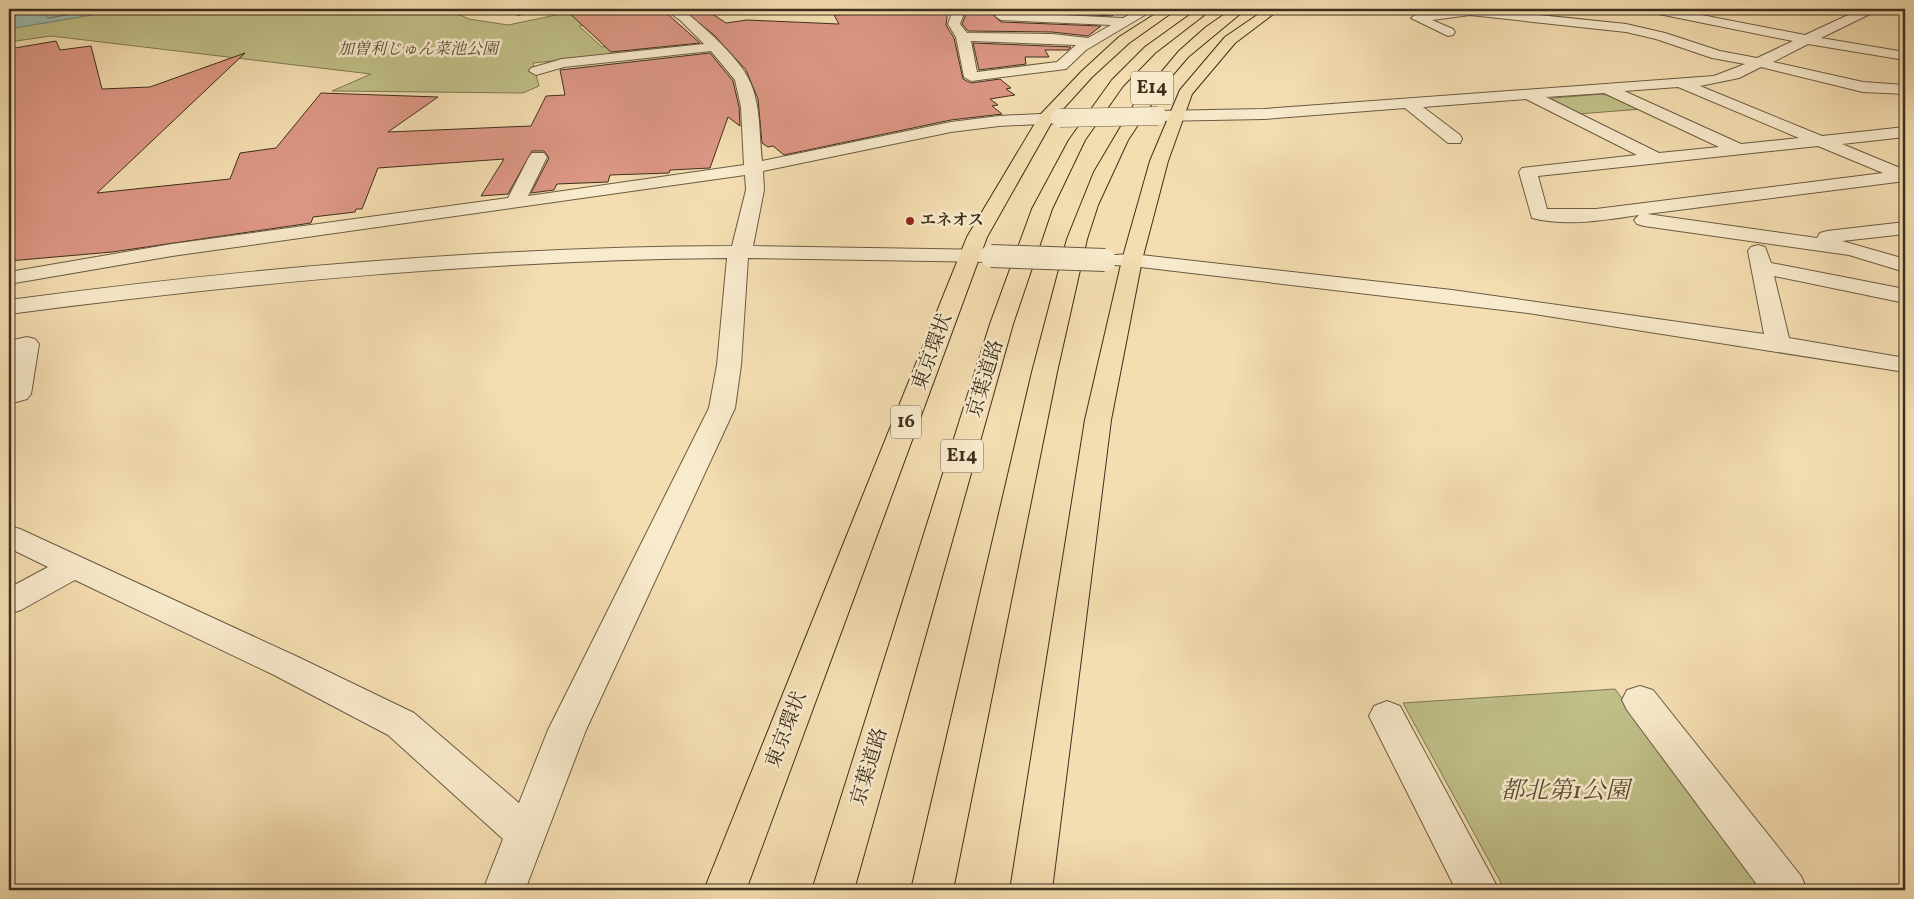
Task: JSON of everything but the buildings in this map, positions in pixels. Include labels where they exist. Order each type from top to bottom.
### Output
[{"type":"highway","name":"東京環状","points":[[725,890],[960,277],[981,256],[977,237],[1053,118],[1087,74],[1124,40],[1171,9]]},
{"type":"highway","name":"京葉道路","points":[[833,890],[996,346],[1044,207],[1076,141],[1118,82],[1156,44],[1206,9]]},
{"type":"highway","name":"E14","points":[[932,890],[1048,356],[1078,239],[1090,204],[1116,146],[1153,87],[1181,54],[1202,35],[1240,9]]},
{"type":"highway","points":[[1030,890],[1098,420],[1132,260],[1159,161],[1166,116],[1230,40],[1274,9]]},
{"type":"street","points":[[9,11],[23,9]]},
{"type":"street","points":[[514,9],[518,11],[527,9]]},
{"type":"street","points":[[504,890],[567,730],[722,408],[729,365],[738,253],[746,242],[755,190],[749,107],[742,80],[714,47],[684,17],[670,9]]},
{"type":"street","points":[[960,14],[954,24],[963,37],[971,77],[1061,66],[1081,46],[1149,9]]},
{"type":"street","points":[[1450,9],[1626,28],[1660,36],[1717,55],[1760,62],[1863,87],[1905,90]]},
{"type":"street","points":[[1654,9],[1808,40],[1902,54]]},
{"type":"street","points":[[1706,19],[1729,9]]},
{"type":"street","points":[[9,278],[172,250],[753,169],[951,127],[1053,118],[1264,114],[1527,93],[1683,84],[1734,75],[1870,9]]},
{"type":"street","points":[[984,16],[1004,12],[1126,22]]},
{"type":"street","points":[[1448,32],[1417,18],[1467,12]]},
{"type":"street","points":[[963,37],[1052,38],[1090,42]]},
{"type":"street","points":[[536,71],[562,63],[714,47]]},
{"type":"street","points":[[1683,84],[1905,176]]},
{"type":"street","points":[[1605,88],[1740,149]]},
{"type":"street","points":[[1527,93],[1656,158]]},
{"type":"street","points":[[1407,102],[1454,139]]},
{"type":"street","points":[[1905,132],[1528,172],[1539,214],[1561,216],[1596,215],[1905,176]]},
{"type":"street","points":[[515,203],[538,157]]},
{"type":"street","points":[[1596,215],[1674,222],[1852,249],[1905,266]]},
{"type":"street","points":[[1796,240],[1905,228]]},
{"type":"street","points":[[1754,235],[1778,343]]},
{"type":"street","points":[[9,308],[154,290],[360,270],[580,256],[705,252],[880,252],[1132,260],[1300,278],[1580,314],[1778,343],[1905,365]]},
{"type":"street","points":[[1761,267],[1905,296]]},
{"type":"street","points":[[9,348],[27,344],[18,394],[9,396]]},
{"type":"street","points":[[9,536],[286,666],[401,724],[526,834]]},
{"type":"street","points":[[9,602],[74,567]]},
{"type":"street","points":[[1640,700],[1786,890]]},
{"type":"street","points":[[1388,716],[1478,890]]},
{"type":"green space","name":"加曽利じゅん菜池公園","points":[[29,9],[447,9],[469,19],[508,25],[585,9],[653,9],[659,12],[579,26],[602,47],[690,35],[697,46],[533,63],[539,86],[523,93],[332,91],[371,74],[51,36],[9,42],[9,11]]},
{"type":"green space","points":[[1602,94],[1618,98],[1642,109],[1578,114],[1549,100],[1553,98]]},
{"type":"green space","name":"都北第1公園","points":[[1615,689],[1764,890],[1505,890],[1403,703]]},
{"type":"water","points":[[65,9],[128,9],[9,29],[9,15]]},
{"type":"place","name":"エネオス","points":[[910,221]]}]
